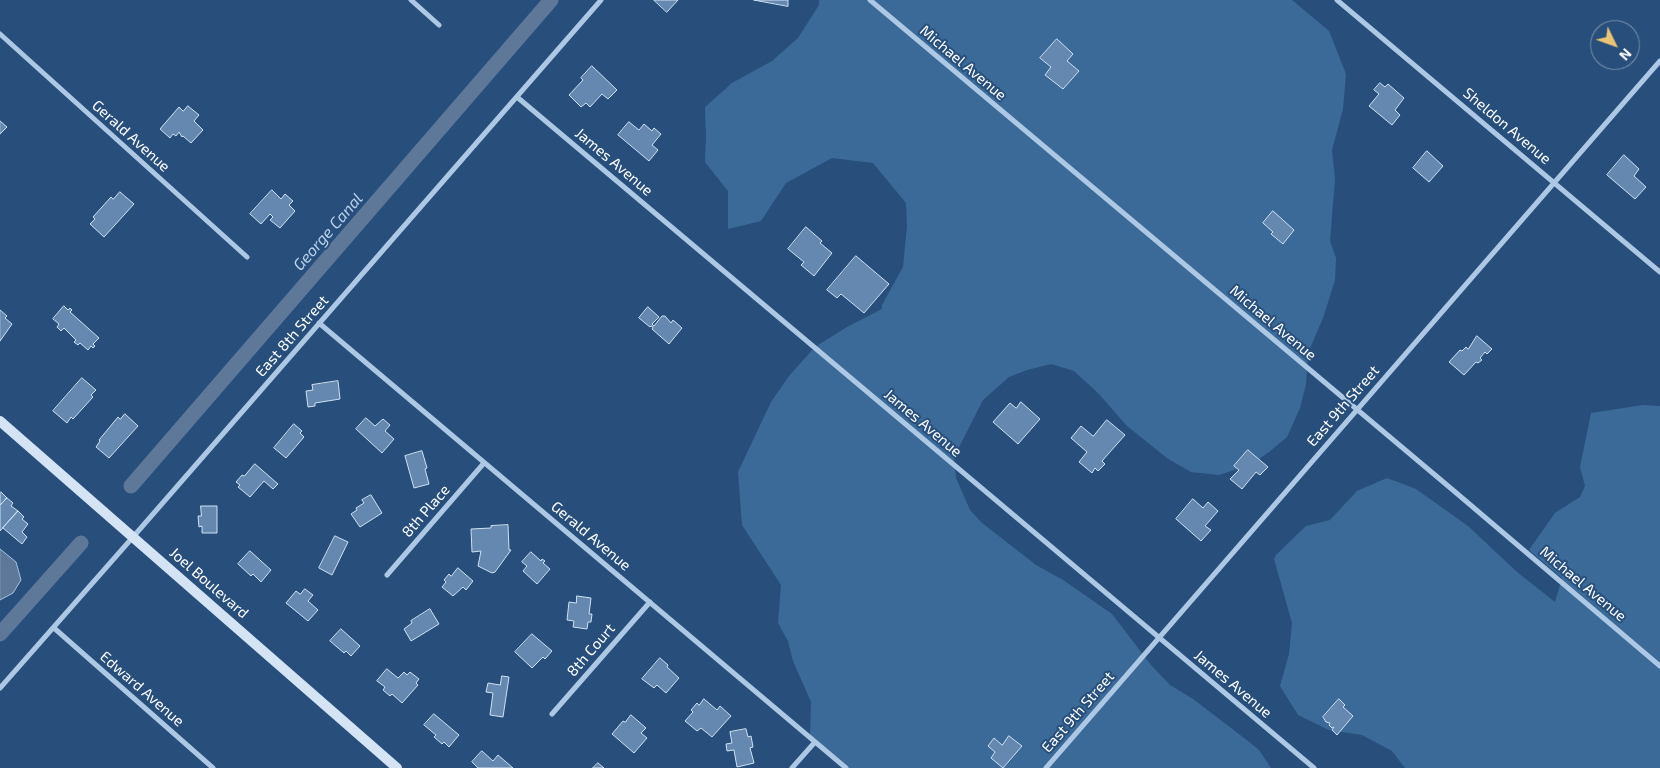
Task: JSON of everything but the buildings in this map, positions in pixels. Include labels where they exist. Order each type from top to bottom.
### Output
[{"type":"main road","name":"Joel Boulevard","points":[[0,421],[398,768]]},
{"type":"street","points":[[411,0],[439,25]]},
{"type":"street","name":"East 8th Street","points":[[0,688],[601,0]]},
{"type":"street","name":"Michael Avenue","points":[[870,0],[1660,666]]},
{"type":"street","name":"Sheldon Avenue","points":[[1337,0],[1660,272]]},
{"type":"street","name":"Gerald Avenue","points":[[0,34],[247,257]]},
{"type":"street","name":"East 9th Street","points":[[1046,768],[1660,62]]},
{"type":"street","name":"James Avenue","points":[[517,96],[1314,768]]},
{"type":"street","name":"Gerald Avenue","points":[[319,323],[846,768]]},
{"type":"street","name":"8th Place","points":[[387,575],[484,463]]},
{"type":"street","name":"8th Court","points":[[552,714],[650,602]]},
{"type":"street","name":"Edward Avenue","points":[[54,628],[213,768]]},
{"type":"street","points":[[792,768],[815,742]]},
{"type":"shaded area","points":[[819,0],[1292,0],[1329,31],[1346,74],[1343,109],[1332,150],[1335,179],[1330,241],[1336,258],[1335,280],[1323,318],[1308,353],[1306,384],[1300,408],[1287,437],[1250,465],[1219,475],[1191,472],[1167,458],[1127,426],[1098,393],[1074,371],[1051,364],[1009,377],[983,400],[954,457],[956,478],[970,510],[982,523],[1036,565],[1063,580],[1112,614],[1151,665],[1170,685],[1193,699],[1259,750],[1271,768],[844,768],[810,740],[811,702],[793,661],[788,641],[778,623],[781,585],[742,525],[738,472],[771,402],[789,376],[815,347],[847,327],[882,309],[882,305],[903,267],[907,227],[906,203],[873,163],[832,158],[786,183],[761,221],[728,229],[728,191],[705,162],[705,107],[732,83],[772,61],[798,38],[819,5]]},
{"type":"shaded area","points":[[1643,405],[1660,406],[1660,768],[1405,768],[1392,751],[1362,735],[1329,730],[1298,715],[1280,686],[1289,654],[1292,623],[1274,559],[1306,526],[1330,520],[1357,491],[1387,478],[1416,489],[1468,526],[1517,572],[1555,602],[1562,578],[1529,550],[1555,513],[1580,497],[1585,486],[1580,467],[1591,413]]},
{"type":"shaded area","points":[[0,549],[16,562],[21,580],[13,593],[0,600]]},
{"type":"waterway","name":"George Canal","points":[[131,486],[551,0]]},
{"type":"waterway","points":[[0,634],[81,543]]}]
